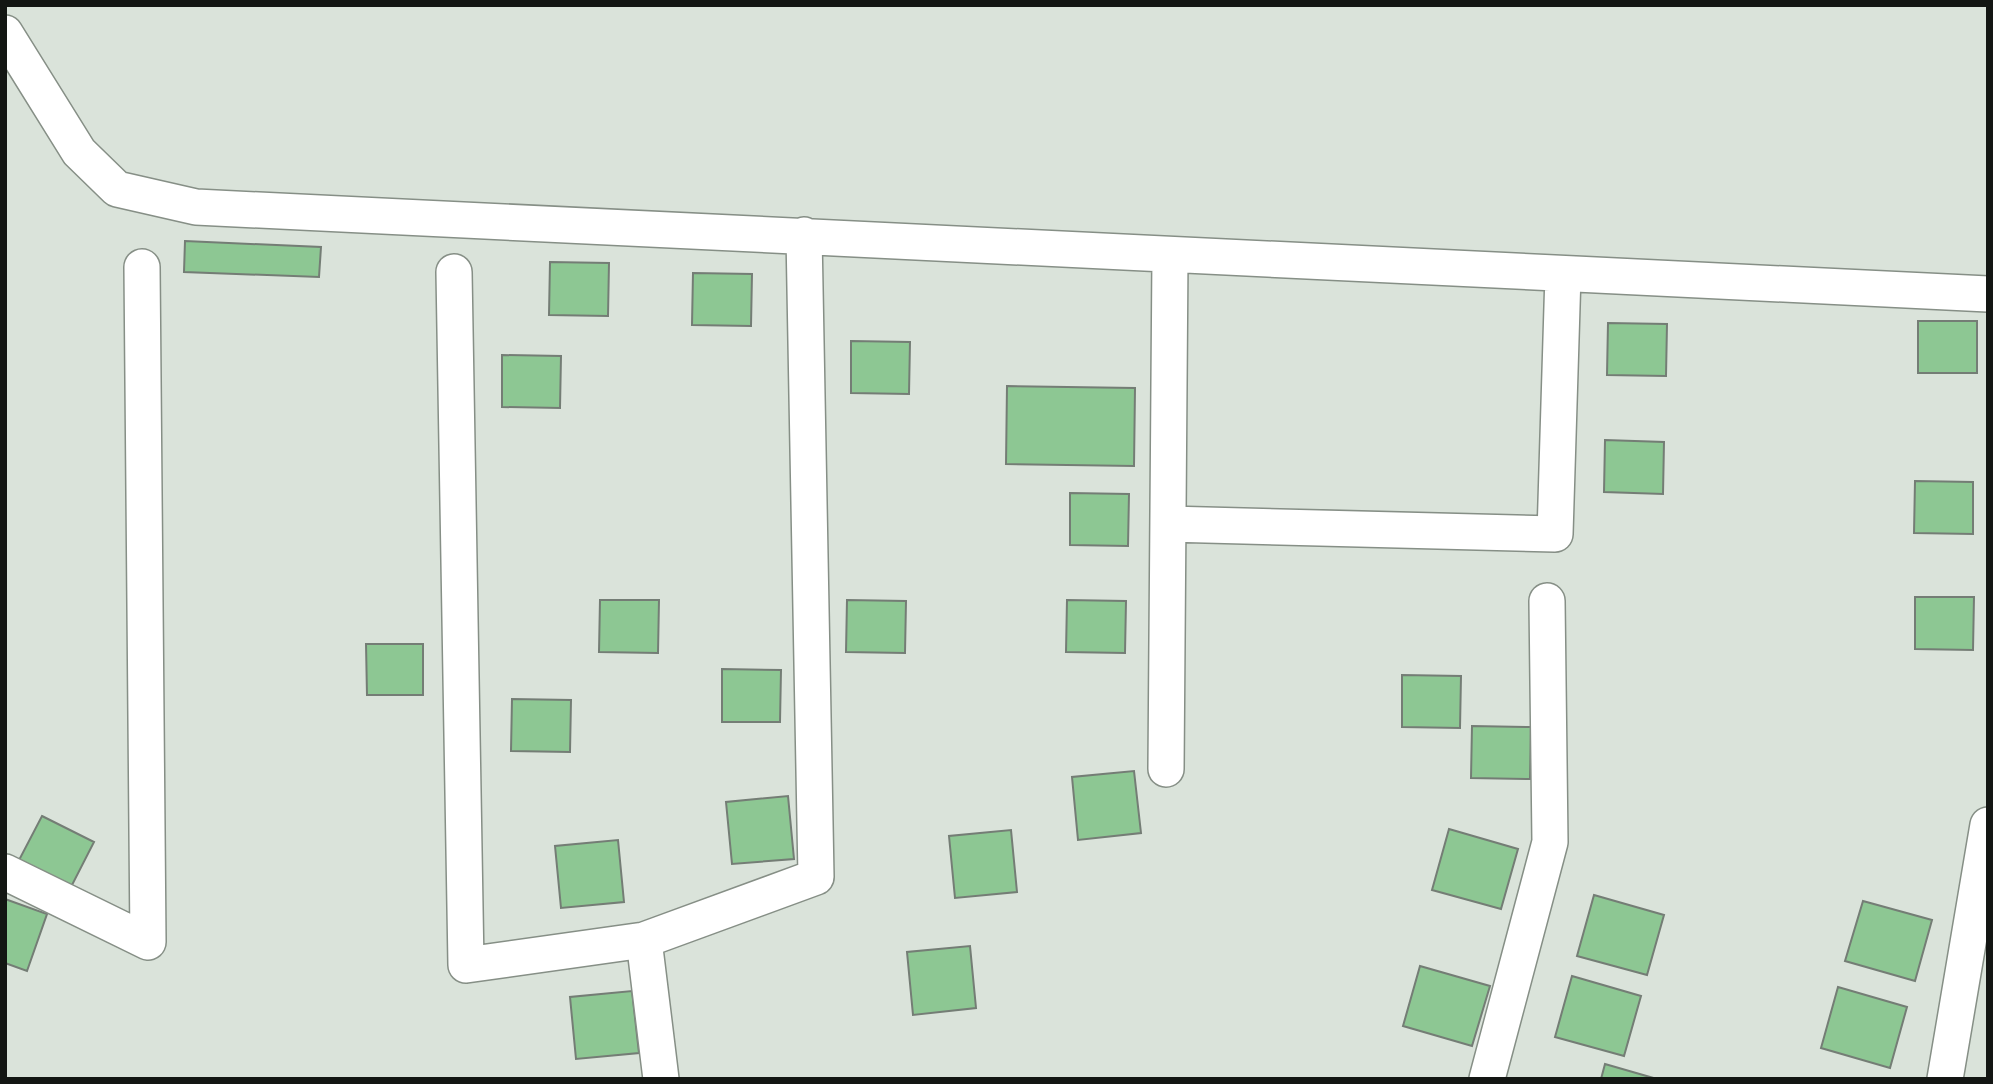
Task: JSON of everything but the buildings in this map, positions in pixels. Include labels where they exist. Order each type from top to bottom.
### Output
[{"type":"street","points":[[5,33],[79,152],[117,189],[196,207],[1988,294]]},
{"type":"street","points":[[454,272],[466,965],[644,940],[816,877],[804,235]]},
{"type":"street","points":[[1166,769],[1170,256]]},
{"type":"street","points":[[5,872],[148,942],[142,267]]},
{"type":"street","points":[[1168,524],[1555,534],[1563,274]]},
{"type":"street","points":[[1487,1079],[1550,842],[1547,601]]},
{"type":"street","points":[[1945,1079],[1988,825]]},
{"type":"street","points":[[644,940],[661,1079]]}]
